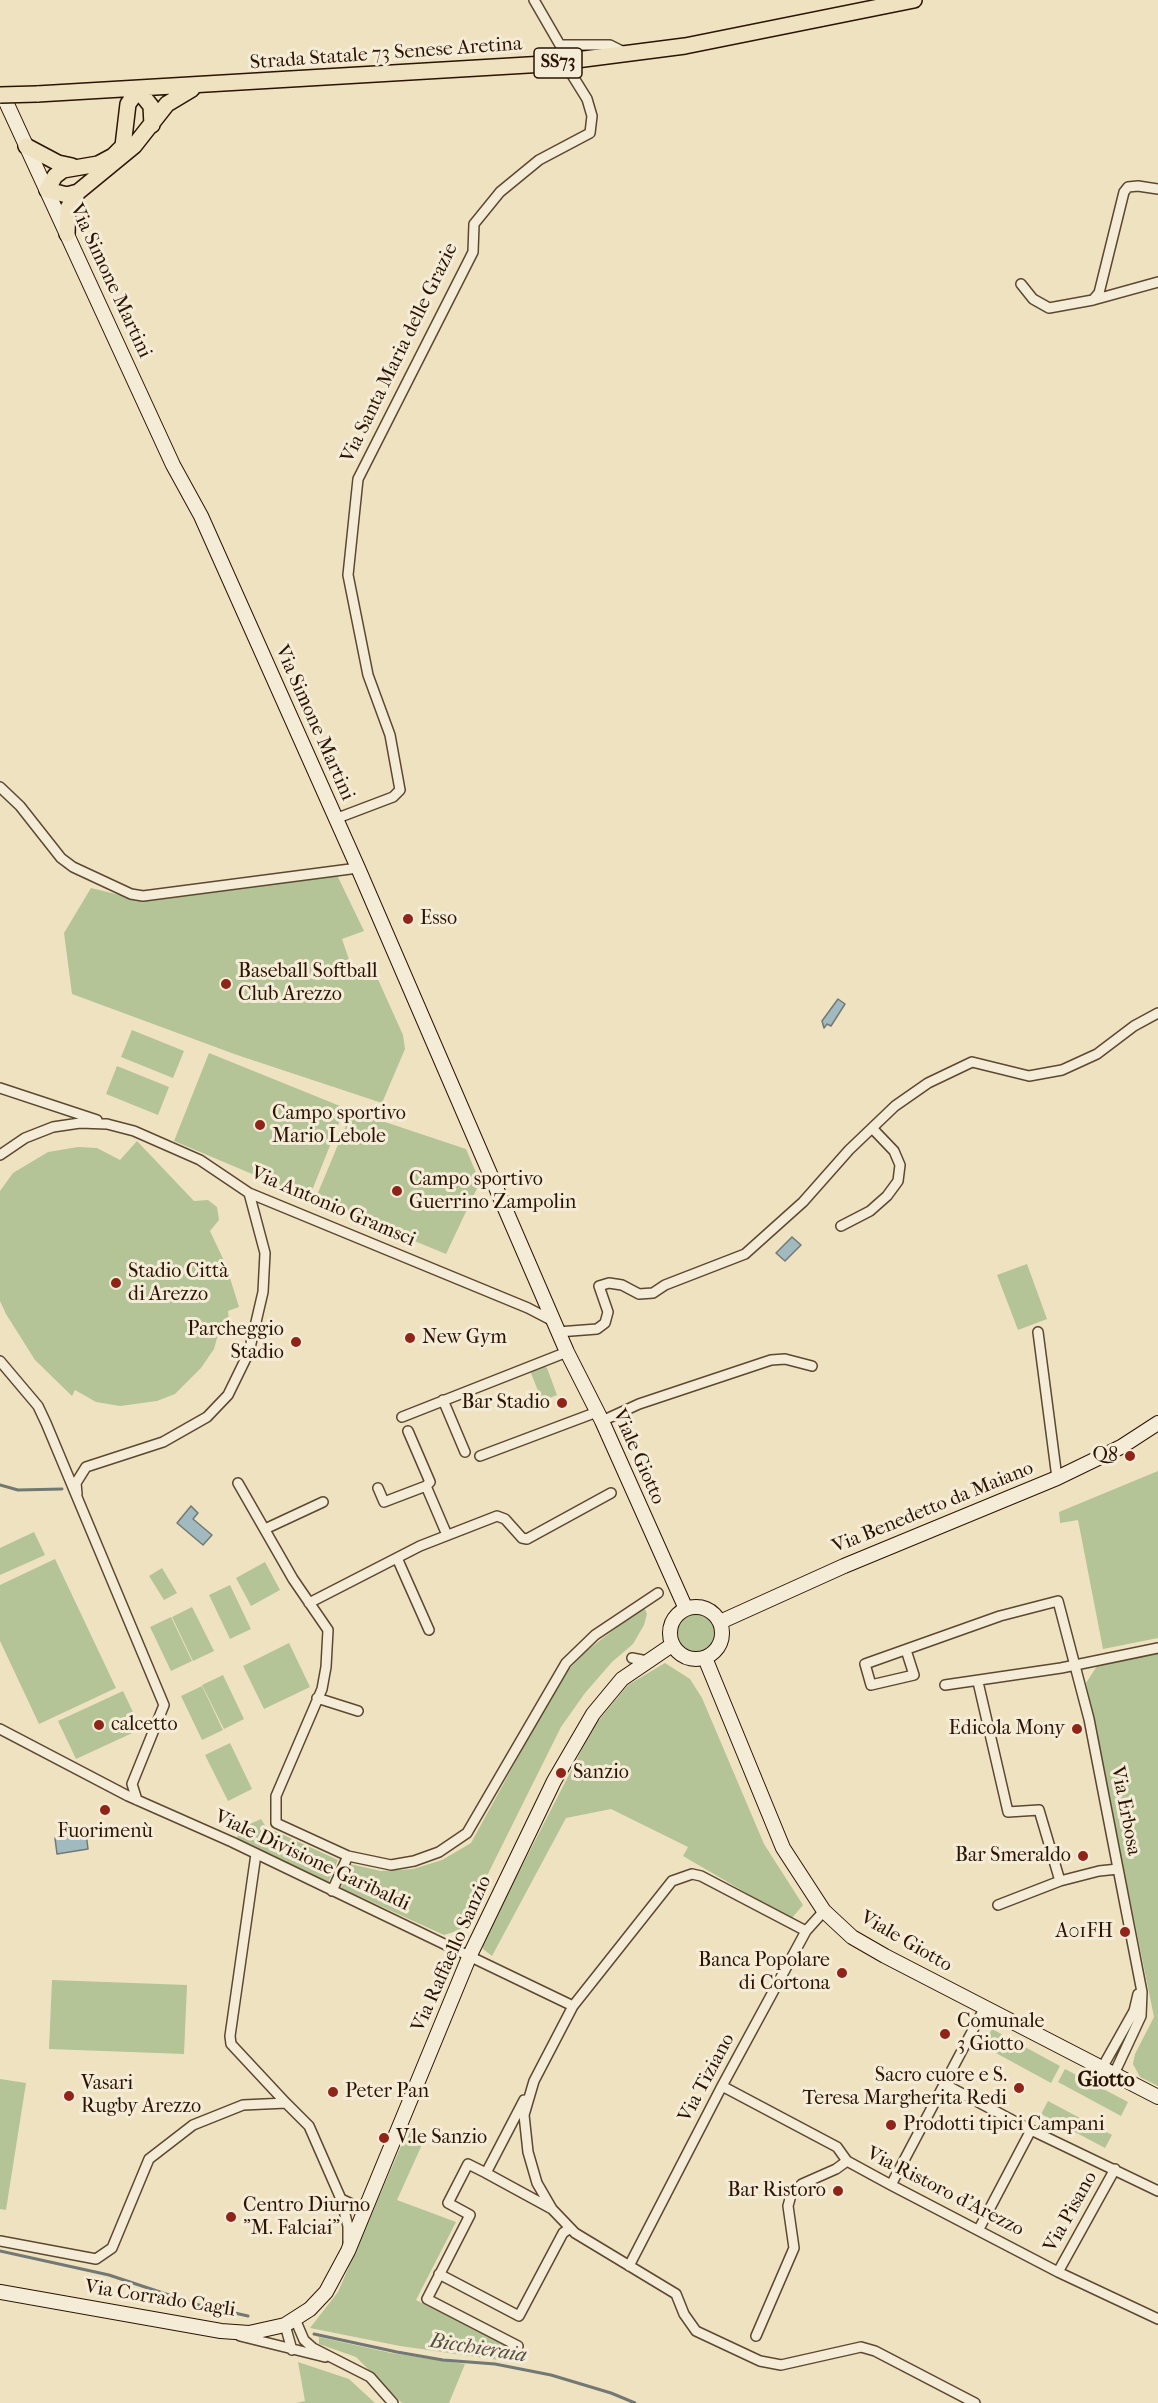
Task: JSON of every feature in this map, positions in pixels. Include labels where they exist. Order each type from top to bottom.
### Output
[{"type":"main road","name":"Strada Statale 73 Senese Aretina","points":[[3,99],[37,94],[198,87],[564,62],[628,55],[914,0]]},
{"type":"main road","points":[[67,234],[68,208],[78,192],[134,147],[167,104],[198,87]]},
{"type":"main road","points":[[26,146],[58,163],[72,166],[98,164],[113,156],[123,146],[128,104],[138,90],[151,106],[152,125]]},
{"type":"main road","points":[[96,92],[117,105],[126,116]]},
{"type":"main road","points":[[72,166],[55,176],[47,190],[66,195],[78,192]]},
{"type":"street","points":[[534,0],[560,45],[610,45],[628,55]]},
{"type":"street","name":"Via Santa Maria delle Grazie","points":[[335,819],[393,796],[400,790],[390,735],[368,675],[348,575],[358,478],[473,252],[474,224],[500,192],[539,160],[590,134],[592,116],[587,99],[564,62]]},
{"type":"street","name":"Via Simone Martini","points":[[3,99],[173,465],[206,527],[358,868],[556,1326]]},
{"type":"street","points":[[1093,300],[1099,293],[1124,192],[1128,187],[1138,186],[1158,189]]},
{"type":"street","points":[[1021,284],[1033,299],[1049,308],[1093,300],[1158,282]]},
{"type":"street","points":[[0,787],[20,806],[61,858],[73,867],[131,894],[143,896],[358,868]]},
{"type":"street","points":[[556,1326],[597,1329],[605,1323],[608,1312],[599,1286],[609,1283],[621,1285],[639,1294],[653,1293],[664,1284],[745,1254],[803,1202],[895,1106],[928,1083],[960,1066],[972,1062],[1029,1076],[1062,1070],[1097,1054],[1134,1026],[1158,1013]]},
{"type":"street","points":[[0,1088],[107,1124]]},
{"type":"street","name":"Via Antonio Gramsci","points":[[0,1155],[25,1138],[53,1127],[80,1123],[107,1124],[135,1131],[200,1160],[249,1193],[519,1304],[556,1326]]},
{"type":"street","points":[[841,1226],[870,1211],[887,1196],[898,1181],[900,1165],[894,1151],[872,1128]]},
{"type":"street","points":[[78,1502],[76,1483],[86,1467],[163,1442],[207,1417],[228,1395],[238,1378],[255,1333],[263,1292],[265,1253],[249,1193]]},
{"type":"street","name":"Viale Giotto","points":[[556,1326],[600,1417],[686,1609]]},
{"type":"street","points":[[1038,1332],[1057,1478]]},
{"type":"street","points":[[402,1417],[567,1352]]},
{"type":"street","points":[[480,1456],[771,1360],[785,1359],[812,1366]]},
{"type":"street","points":[[0,1361],[38,1406],[164,1705],[132,1785],[137,1800]]},
{"type":"street","points":[[442,1400],[465,1452]]},
{"type":"street","name":"Via Benedetto da Maiano","points":[[720,1622],[844,1566],[1057,1478],[1121,1447],[1158,1423]]},
{"type":"street","points":[[378,1488],[384,1502],[426,1486],[430,1482],[408,1431]]},
{"type":"street","points":[[238,1483],[309,1603],[328,1630],[327,1667],[317,1698],[276,1796],[274,1811],[276,1823],[348,1856],[391,1865],[414,1861],[439,1852],[467,1833],[566,1663],[595,1635],[658,1593]]},
{"type":"street","points":[[426,1486],[447,1535]]},
{"type":"street","points":[[309,1603],[420,1546],[497,1516],[505,1518],[522,1538],[527,1539],[611,1493]]},
{"type":"street","points":[[265,1529],[323,1502]]},
{"type":"street","points":[[398,1558],[429,1630]]},
{"type":"street","name":"Via Erbosa","points":[[906,1650],[1000,1616],[1058,1601],[1089,1719],[1142,1992],[1141,2016],[1108,2071]]},
{"type":"street","points":[[694,1607],[709,1610],[720,1622],[722,1629],[720,1644],[705,1658],[690,1659],[682,1656],[672,1644],[670,1636],[673,1620],[686,1609],[694,1607]]},
{"type":"street","name":"Via Raffaello Sanzio","points":[[310,2309],[326,2292],[348,2252],[470,1955],[554,1780],[593,1714],[622,1679],[672,1644]]},
{"type":"street","points":[[945,1685],[978,1682],[1075,1666],[1158,1648]]},
{"type":"street","points":[[906,1650],[914,1675],[871,1685],[865,1664],[906,1650]]},
{"type":"street","points":[[632,1658],[647,1661]]},
{"type":"street","name":"Viale Giotto","points":[[705,1658],[783,1848],[824,1911],[852,1937],[1158,2097]]},
{"type":"street","points":[[978,1682],[1008,1812],[1039,1810],[1060,1881]]},
{"type":"street","points":[[317,1698],[358,1711]]},
{"type":"street","name":"Viale Divisione Garibaldi","points":[[0,1729],[128,1796],[256,1854],[573,2006]]},
{"type":"street","points":[[112,1788],[132,1785]]},
{"type":"street","points":[[256,1854],[230,2028],[231,2044],[309,2126],[341,2199],[348,2226],[348,2252]]},
{"type":"street","points":[[332,1891],[348,1856]]},
{"type":"street","points":[[998,1905],[1060,1881],[1099,1870],[1118,1869]]},
{"type":"street","points":[[486,2173],[573,2006],[672,1881],[692,1874],[701,1876],[806,1931]]},
{"type":"street","name":"Via Tiziano","points":[[629,2266],[722,2086],[806,1931],[824,1911]]},
{"type":"street","points":[[891,2185],[985,2007]]},
{"type":"street","points":[[534,2081],[524,2115],[528,2152],[537,2183],[552,2209],[570,2228],[676,2294],[684,2314],[696,2331],[760,2361],[781,2365],[861,2347],[875,2351],[975,2403]]},
{"type":"street","points":[[944,2084],[1031,2130],[1158,2191]]},
{"type":"street","name":"Via Ristoro d'Arezzo","points":[[722,2086],[837,2147],[847,2161],[891,2185],[1058,2271],[1158,2319]]},
{"type":"street","points":[[0,2241],[96,2259],[112,2248],[149,2159],[193,2125],[243,2105],[286,2103]]},
{"type":"street","points":[[979,2229],[1031,2130]]},
{"type":"street","points":[[756,2336],[794,2248],[788,2206],[791,2195],[802,2184],[836,2169],[847,2161]]},
{"type":"street","points":[[518,2346],[427,2299],[471,2215],[448,2203],[468,2164],[552,2209]]},
{"type":"street","name":"Via Pisano","points":[[1058,2271],[1115,2169]]},
{"type":"street","points":[[341,2199],[365,2210]]},
{"type":"street","points":[[440,2274],[519,2316],[562,2233],[570,2228]]},
{"type":"street","name":"Via Corrado Cagli","points":[[0,2292],[221,2331],[265,2331],[290,2322],[310,2309]]},
{"type":"street","points":[[290,2322],[292,2350]]},
{"type":"street","points":[[290,2322],[304,2340],[331,2358]]},
{"type":"street","points":[[221,2331],[331,2358],[353,2367],[370,2377],[393,2403]]},
{"type":"green space","name":"Baseball Softball Club Arezzo","points":[[337,875],[364,931],[342,939],[354,974],[372,966],[403,1035],[405,1049],[382,1103],[237,1055],[72,994],[64,933],[91,888],[128,897]]},
{"type":"green space","points":[[132,1030],[184,1051],[173,1078],[121,1057]]},
{"type":"green space","name":"Campo sportivo Mario Lebole","points":[[209,1053],[345,1108],[309,1198],[174,1141]]},
{"type":"green space","points":[[117,1066],[169,1087],[158,1115],[106,1094]]},
{"type":"green space","name":"Campo sportivo Guerrino Zampolin","points":[[352,1111],[466,1149],[480,1182],[446,1254],[315,1200]]},
{"type":"green space","name":"Stadio Città di Arezzo","points":[[137,1141],[194,1201],[208,1200],[217,1207],[219,1220],[210,1231],[226,1265],[239,1307],[228,1311],[230,1329],[219,1331],[214,1349],[201,1368],[175,1394],[157,1401],[120,1406],[96,1402],[75,1390],[72,1396],[35,1360],[6,1314],[0,1301],[0,1191],[13,1173],[48,1152],[78,1147],[97,1148],[120,1160]]},
{"type":"green space","points":[[1027,1264],[1047,1319],[1018,1330],[997,1275]]},
{"type":"green space","points":[[540,1363],[547,1368],[557,1395],[542,1401],[529,1368]]},
{"type":"green space","points":[[1158,1471],[1158,1638],[1103,1649],[1078,1520],[1060,1523],[1059,1512]]},
{"type":"green space","points":[[34,1532],[45,1555],[0,1575],[0,1548]]},
{"type":"green space","points":[[55,1559],[116,1688],[39,1724],[0,1641],[0,1585]]},
{"type":"green space","points":[[265,1562],[280,1590],[251,1606],[236,1578]]},
{"type":"green space","points":[[162,1568],[177,1593],[164,1600],[149,1576]]},
{"type":"green space","points":[[230,1585],[251,1629],[230,1639],[209,1595]]},
{"type":"green space","points":[[192,1607],[214,1651],[193,1661],[172,1617]]},
{"type":"green space","points":[[644,1607],[647,1614],[644,1625],[633,1644],[612,1662],[585,1693],[561,1727],[460,1930],[444,1935],[341,1888],[350,1864],[381,1871],[413,1869],[442,1860],[471,1843],[562,1677],[586,1651]]},
{"type":"green space","points":[[696,1615],[709,1620],[714,1633],[709,1646],[696,1651],[683,1646],[678,1633],[683,1620]]},
{"type":"green space","points":[[171,1617],[192,1661],[171,1671],[150,1627]]},
{"type":"green space","points":[[289,1643],[310,1687],[264,1709],[243,1666]]},
{"type":"green space","points":[[1158,1653],[1158,2086],[1140,2077],[1133,2064],[1135,2054],[1154,2017],[1086,1683],[1097,1666]]},
{"type":"green space","points":[[665,1663],[690,1679],[702,1698],[764,1844],[803,1905],[791,1919],[683,1856],[688,1847],[611,1809],[566,1818],[492,1956],[483,1949],[483,1942],[594,1726],[628,1685]]},
{"type":"green space","points":[[223,1675],[244,1719],[224,1729],[202,1685]]},
{"type":"green space","points":[[202,1686],[223,1730],[202,1740],[181,1696]]},
{"type":"green space","name":"calcetto","points":[[123,1691],[141,1729],[76,1759],[58,1721]]},
{"type":"green space","points":[[230,1743],[252,1789],[228,1801],[205,1755]]},
{"type":"green space","points":[[261,1819],[266,1827],[338,1860],[328,1883],[236,1839],[243,1827]]},
{"type":"green space","points":[[52,1980],[187,1985],[184,2054],[49,2049]]},
{"type":"green space","points":[[992,2029],[1060,2066],[1051,2083],[983,2046]]},
{"type":"green space","points":[[1065,2069],[1128,2102],[1121,2116],[1058,2082]]},
{"type":"green space","points":[[0,2079],[26,2083],[6,2210],[0,2209]]},
{"type":"green space","points":[[1048,2101],[1112,2135],[1105,2148],[1041,2114]]},
{"type":"green space","points":[[408,2130],[425,2138],[397,2200],[456,2222],[416,2300],[517,2351],[513,2362],[400,2346],[310,2328],[338,2292]]},
{"type":"green space","points":[[319,2337],[391,2353],[465,2364],[449,2403],[402,2403],[356,2357],[319,2344]]},
{"type":"green space","points":[[298,2362],[349,2379],[375,2403],[296,2403],[305,2401]]},
{"type":"water","points":[[838,999],[845,1004],[831,1026],[827,1024],[824,1028],[822,1021]]},
{"type":"water","points":[[792,1237],[801,1245],[785,1261],[776,1253]]},
{"type":"water","points":[[191,1506],[198,1513],[193,1519],[212,1535],[203,1545],[177,1523]]},
{"type":"water","points":[[86,1833],[88,1849],[57,1854],[55,1838]]},
{"type":"waterway","points":[[0,1485],[18,1490],[62,1489]]},
{"type":"waterway","name":"Bicchieraia","points":[[0,2251],[109,2275],[199,2305],[248,2316]]},
{"type":"waterway","name":"Bicchieraia","points":[[314,2334],[443,2360],[495,2364],[551,2375],[611,2393],[635,2403]]},
{"type":"place","name":"Esso","points":[[408,919]]},
{"type":"place","name":"Baseball Softball Club Arezzo","points":[[226,984]]},
{"type":"place","name":"Campo sportivo Mario Lebole","points":[[260,1125]]},
{"type":"place","name":"Campo sportivo Guerrino Zampolin","points":[[397,1191]]},
{"type":"place","name":"Stadio Città di Arezzo","points":[[116,1283]]},
{"type":"place","name":"New Gym","points":[[410,1338]]},
{"type":"place","name":"Parcheggio Stadio","points":[[296,1342]]},
{"type":"place","name":"Bar Stadio","points":[[562,1403]]},
{"type":"place","name":"Q8","points":[[1130,1456]]},
{"type":"place","name":"calcetto","points":[[99,1725]]},
{"type":"place","name":"Edicola Mony","points":[[1077,1729]]},
{"type":"place","name":"Sanzio","points":[[561,1773]]},
{"type":"place","name":"Fuorimenù","points":[[105,1810]]},
{"type":"place","name":"Bar Smeraldo","points":[[1083,1856]]},
{"type":"place","name":"A01FH","points":[[1125,1932]]},
{"type":"place","name":"Banca Popolare di Cortona","points":[[842,1973]]},
{"type":"place","name":"Comunale 3 Giotto","points":[[945,2034]]},
{"type":"place","name":"Sacro cuore e S. Teresa Margherita Redi","points":[[1019,2088]]},
{"type":"place","name":"Peter Pan","points":[[333,2092]]},
{"type":"place","name":"Vasari Rugby Arezzo","points":[[69,2096]]},
{"type":"place","name":"Prodotti tipici Campani","points":[[891,2125]]},
{"type":"place","name":"V.le Sanzio","points":[[384,2138]]},
{"type":"place","name":"Bar Ristoro","points":[[838,2191]]},
{"type":"place","name":"Centro Diurno \"M. Falciai\"","points":[[231,2217]]},
{"type":"district","name":"Giotto","points":[[1106,2081]]}]
